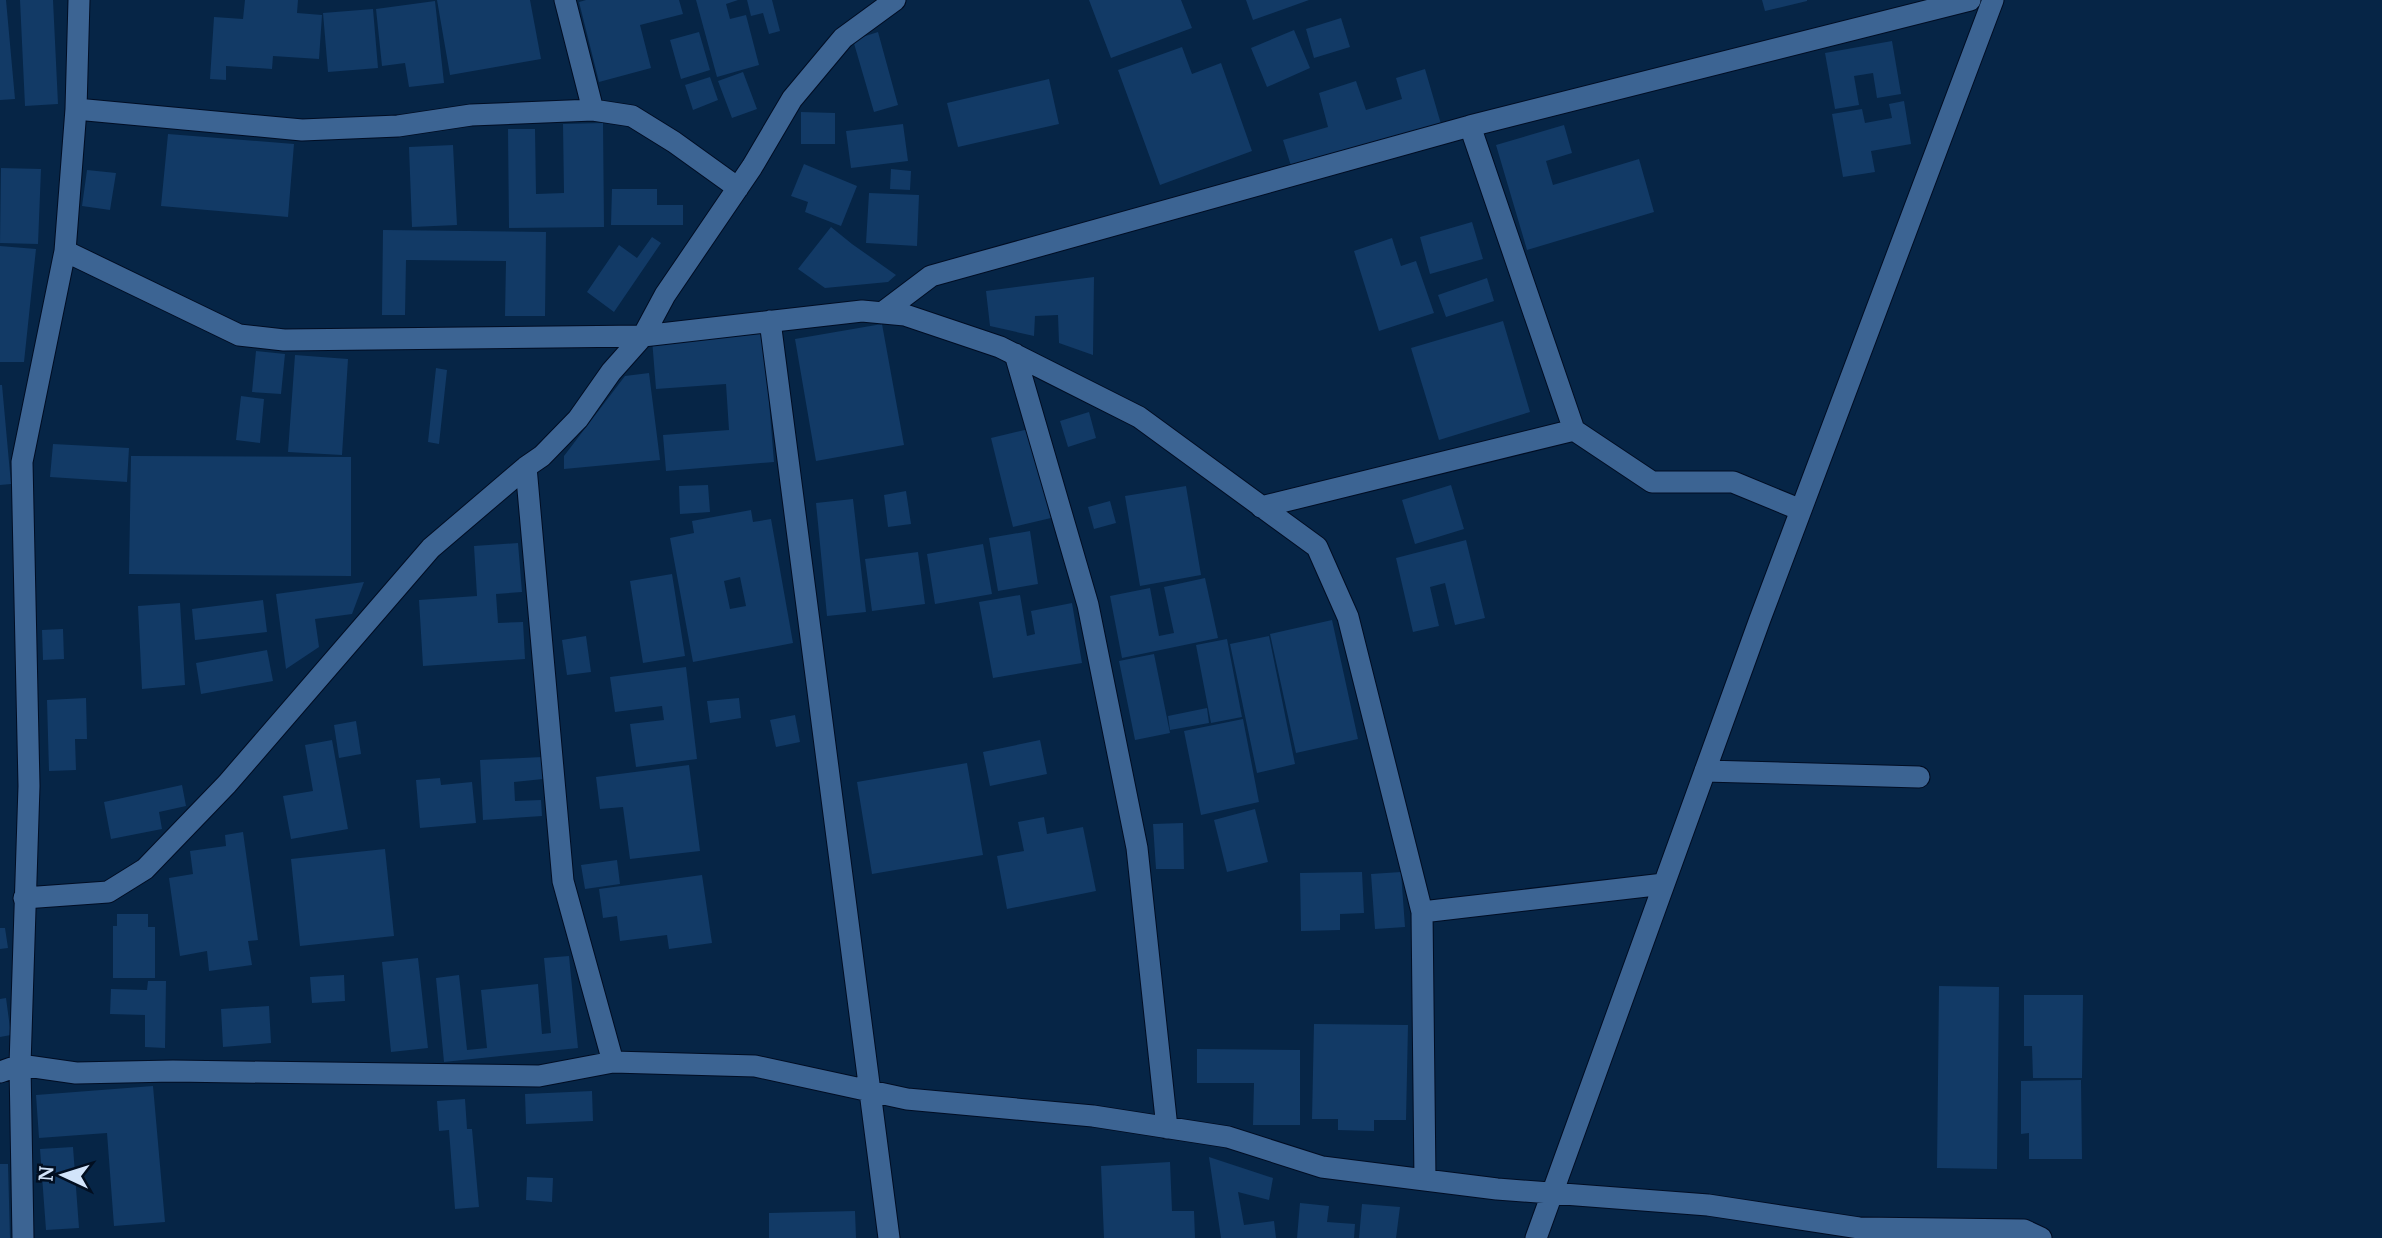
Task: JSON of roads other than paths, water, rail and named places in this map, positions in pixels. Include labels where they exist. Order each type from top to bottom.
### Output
[{"type":"street","points":[[23,1238],[20,1065],[29,786],[22,462],[65,251],[76,109],[79,0]]},
{"type":"street","points":[[565,0],[593,110]]},
{"type":"street","points":[[24,898],[108,892],[145,869],[228,784],[431,548],[542,456],[578,419],[611,372],[643,336],[665,295],[738,188],[792,99],[843,38],[895,0]]},
{"type":"street","points":[[883,313],[931,276],[1470,126],[1970,0]]},
{"type":"street","points":[[1536,1238],[1704,771],[1993,0]]},
{"type":"street","points":[[76,109],[302,130],[397,126],[484,114],[593,110],[632,116],[738,188]]},
{"type":"street","points":[[1470,126],[1574,430],[1652,482],[1733,481],[1801,510]]},
{"type":"street","points":[[65,251],[239,335],[284,340],[643,336],[862,311],[905,315],[1015,354],[1139,417],[1317,547],[1348,617],[1422,912],[1424,1180]]},
{"type":"street","points":[[771,321],[889,1238]]},
{"type":"street","points":[[1015,354],[1088,605],[1134,834],[1167,1128]]},
{"type":"street","points":[[1261,506],[1574,430]]},
{"type":"street","points":[[526,467],[564,881],[613,1062]]},
{"type":"street","points":[[1704,771],[1919,777]]},
{"type":"street","points":[[1422,912],[1664,884]]},
{"type":"street","points":[[0,1072],[20,1065],[76,1073],[173,1070],[539,1076],[613,1062],[755,1066],[907,1099],[1093,1116],[1228,1137],[1322,1167],[1552,1194],[1708,1205],[1859,1228],[2024,1230],[2041,1238]]}]
